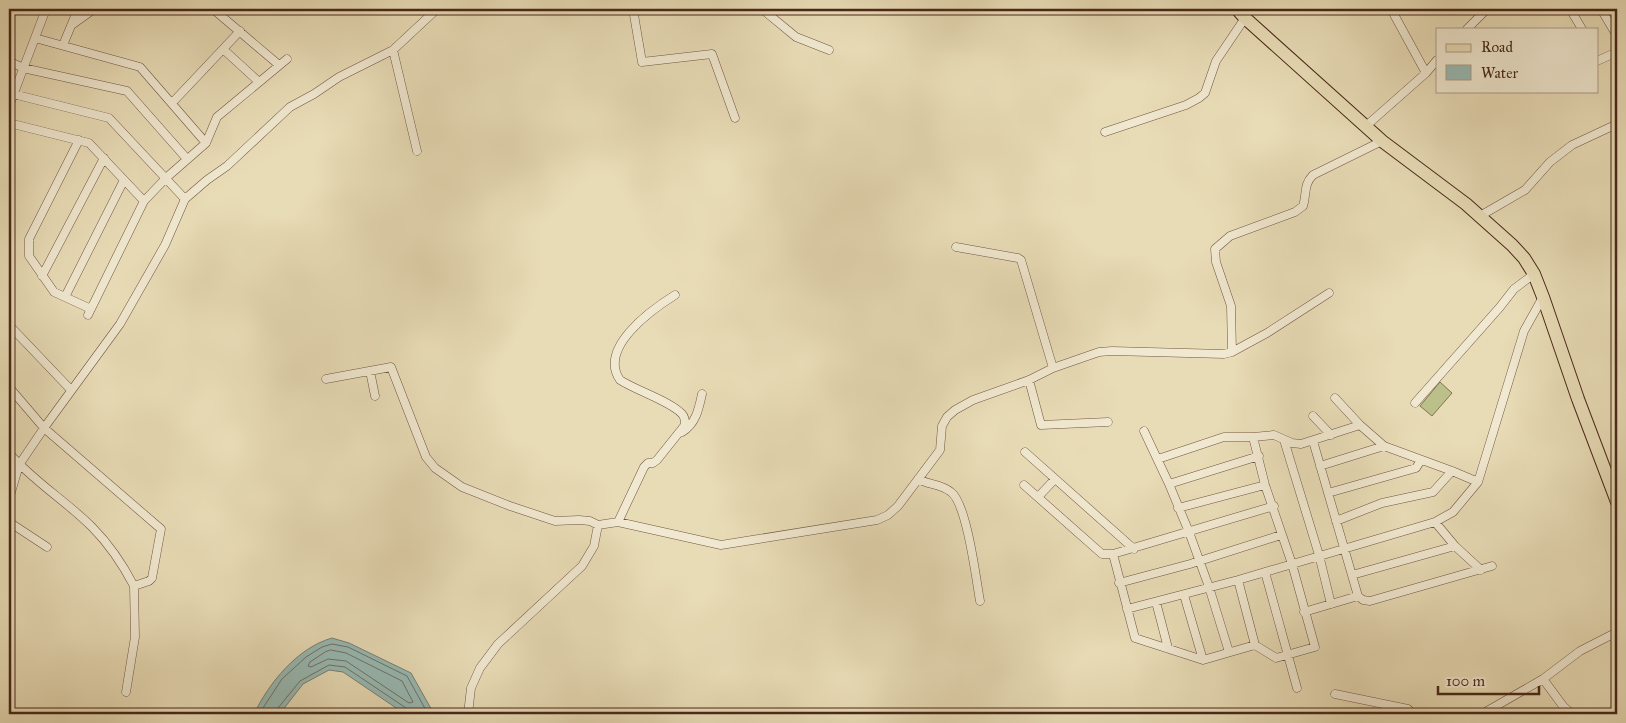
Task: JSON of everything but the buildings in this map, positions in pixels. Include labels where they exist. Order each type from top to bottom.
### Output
[{"type":"main road","points":[[1241,13],[1382,141],[1480,216],[1524,258],[1534,274],[1543,297],[1617,502]]},
{"type":"street","points":[[9,18],[13,9]]},
{"type":"street","points":[[9,106],[11,94],[46,9]]},
{"type":"street","points":[[63,45],[78,9]]},
{"type":"street","points":[[72,25],[94,9]]},
{"type":"street","points":[[213,9],[280,65]]},
{"type":"street","points":[[9,499],[19,465],[120,324],[165,245],[186,199],[207,180],[227,166],[290,107],[339,77],[393,50],[437,9]]},
{"type":"street","points":[[632,9],[642,62],[712,54],[736,118]]},
{"type":"street","points":[[762,9],[796,37],[829,50]]},
{"type":"street","points":[[1391,9],[1426,73]]},
{"type":"street","points":[[1468,28],[1487,9]]},
{"type":"street","points":[[1570,9],[1581,28]]},
{"type":"street","points":[[1601,9],[1617,36]]},
{"type":"street","points":[[1105,132],[1186,105],[1205,93],[1216,61],[1241,13]]},
{"type":"street","points":[[172,103],[240,31]]},
{"type":"street","points":[[34,38],[140,67],[206,143]]},
{"type":"street","points":[[223,49],[260,82]]},
{"type":"street","points":[[393,50],[417,151]]},
{"type":"street","points":[[1598,58],[1617,52]]},
{"type":"street","points":[[79,140],[29,239],[29,256],[54,292],[90,312],[144,201],[186,159],[206,143],[217,117],[287,59]]},
{"type":"street","points":[[9,61],[23,68],[127,91],[186,159]]},
{"type":"street","points":[[1366,126],[1426,73],[1436,61]]},
{"type":"street","points":[[11,94],[109,118],[186,199]]},
{"type":"street","points":[[9,123],[89,143],[144,201]]},
{"type":"street","points":[[1480,216],[1525,190],[1550,162],[1572,145],[1617,124]]},
{"type":"street","points":[[1232,352],[1231,306],[1216,262],[1215,250],[1230,236],[1295,212],[1303,206],[1305,186],[1307,180],[1313,175],[1382,141]]},
{"type":"street","points":[[42,276],[104,158]]},
{"type":"street","points":[[65,297],[124,180]]},
{"type":"street","points":[[956,247],[1021,260],[1053,368]]},
{"type":"street","points":[[1415,403],[1514,289],[1534,274]]},
{"type":"street","points":[[326,380],[392,367],[426,457],[435,468],[462,487],[555,521],[590,521],[598,525],[618,522],[721,545],[877,520],[888,515],[898,506],[940,450],[942,426],[947,417],[973,400],[1029,380],[1053,368],[1092,354],[1106,352],[1224,354],[1232,352],[1267,333],[1329,293]]},
{"type":"street","points":[[618,522],[644,467],[657,460],[685,424],[685,421],[682,414],[672,406],[620,380],[615,373],[614,360],[628,332],[654,308],[675,295]]},
{"type":"street","points":[[1128,609],[1238,580],[1435,522],[1453,512],[1478,482],[1524,331],[1543,297]]},
{"type":"street","points":[[9,325],[72,390]]},
{"type":"street","points":[[370,371],[375,396]]},
{"type":"street","points":[[1029,380],[1042,424],[1108,422]]},
{"type":"street","points":[[9,387],[44,428],[161,530],[152,578],[149,581],[134,586]]},
{"type":"street","points":[[678,433],[684,431],[692,423],[698,411],[702,394]]},
{"type":"street","points":[[1335,398],[1360,425],[1384,446],[1478,482]]},
{"type":"street","points":[[1313,416],[1331,435]]},
{"type":"street","points":[[1158,458],[1224,437],[1274,435],[1284,440],[1301,444],[1360,425]]},
{"type":"street","points":[[1144,431],[1158,458],[1189,532],[1209,587],[1228,652]]},
{"type":"street","points":[[1238,580],[1255,645],[1276,658],[1315,647],[1292,564],[1281,535],[1274,506],[1265,485],[1253,437]]},
{"type":"street","points":[[1284,440],[1319,556],[1331,604]]},
{"type":"street","points":[[1313,441],[1358,596],[1363,600],[1370,601],[1492,566]]},
{"type":"street","points":[[1320,466],[1384,446]]},
{"type":"street","points":[[1025,452],[1134,549]]},
{"type":"street","points":[[9,453],[19,465],[91,526],[126,571],[134,586],[135,637],[126,692]]},
{"type":"street","points":[[1169,484],[1259,456]]},
{"type":"street","points":[[1328,492],[1416,468],[1421,460]]},
{"type":"street","points":[[1336,521],[1382,503],[1433,492],[1452,471]]},
{"type":"street","points":[[918,479],[946,489],[958,500],[970,543],[980,601]]},
{"type":"street","points":[[1038,497],[1055,479]]},
{"type":"street","points":[[1024,485],[1102,554],[1112,554],[1134,549],[1274,506]]},
{"type":"street","points":[[1178,508],[1265,485]]},
{"type":"street","points":[[9,522],[47,547]]},
{"type":"street","points":[[1435,522],[1455,546],[1481,570]]},
{"type":"street","points":[[468,714],[471,688],[480,668],[498,644],[582,566],[594,546],[598,525]]},
{"type":"street","points":[[1119,583],[1281,535]]},
{"type":"street","points":[[1352,575],[1455,546]]},
{"type":"street","points":[[1112,554],[1135,638],[1203,660],[1255,645]]},
{"type":"street","points":[[1265,572],[1297,688]]},
{"type":"street","points":[[1184,595],[1203,660]]},
{"type":"street","points":[[1304,612],[1358,596]]},
{"type":"street","points":[[1156,602],[1168,648]]},
{"type":"street","points":[[1482,714],[1542,679],[1580,651],[1617,632]]},
{"type":"street","points":[[1542,679],[1562,706],[1572,714]]},
{"type":"street","points":[[1335,694],[1408,709],[1413,714]]},
{"type":"green space","points":[[1440,382],[1452,393],[1432,416],[1420,406]]},
{"type":"water","points":[[332,638],[349,643],[411,673],[434,714],[405,714],[343,672],[329,670],[303,684],[282,711],[282,714],[254,714],[276,679],[296,658],[319,643]]},
{"type":"waterway","points":[[9,244],[9,265]]}]
